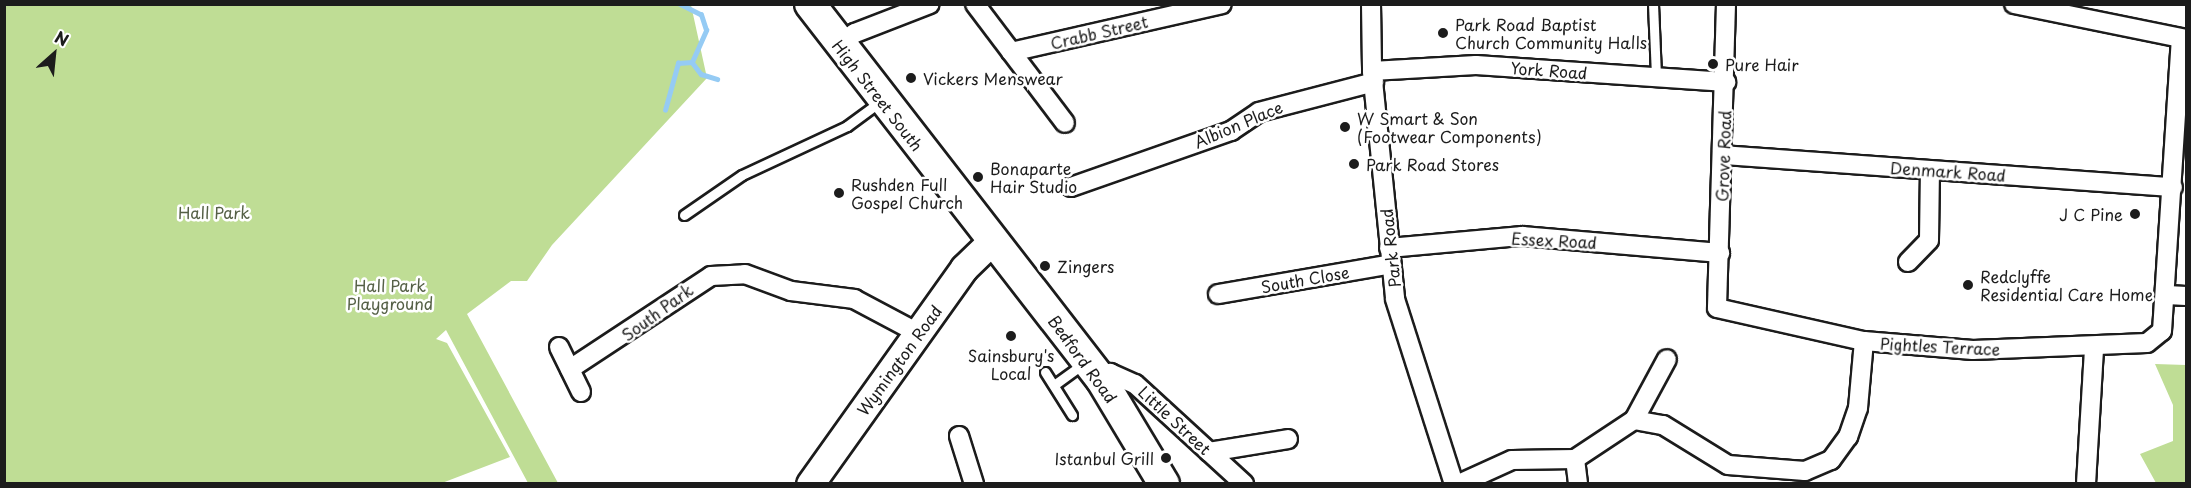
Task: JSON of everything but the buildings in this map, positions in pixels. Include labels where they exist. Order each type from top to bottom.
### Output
[{"type":"main road","name":"High Street South","points":[[810,4],[992,241]]},
{"type":"main road","name":"Bedford Road","points":[[992,241],[1094,370],[1164,483]]},
{"type":"street","points":[[839,44],[930,4]]},
{"type":"street","points":[[975,4],[1065,123]]},
{"type":"street","name":"Crabb Street","points":[[1011,52],[1222,4]]},
{"type":"street","name":"Park Road","points":[[1371,4],[1373,77],[1395,299],[1454,483]]},
{"type":"street","name":"Grove Road","points":[[1718,308],[1726,82],[1726,4]]},
{"type":"street","points":[[2014,4],[2184,40],[2167,295],[2187,296]]},
{"type":"street","name":"York Road","points":[[1373,77],[1476,65],[1726,82]]},
{"type":"street","name":"Albion Place","points":[[1071,187],[1231,131],[1259,112],[1373,77]]},
{"type":"street","name":"Denmark Road","points":[[1723,155],[2173,187]]},
{"type":"street","points":[[1908,262],[1929,240],[1930,170]]},
{"type":"street","name":"Essex Road","points":[[1390,256],[1522,236],[1720,253]]},
{"type":"street","name":"Wymington Road","points":[[810,483],[964,268],[992,241]]},
{"type":"street","name":"South Close","points":[[1218,294],[1390,256]]},
{"type":"street","name":"South Park","points":[[570,369],[711,276],[745,274],[791,291],[854,299],[918,333]]},
{"type":"street","name":"Pightles Terrace","points":[[1718,308],[1864,341],[1973,350],[2094,348],[2147,343],[2162,331],[2167,295]]},
{"type":"street","points":[[1634,420],[1663,425],[1728,465],[1805,471],[1831,460],[1848,437],[1858,408],[1864,341]]},
{"type":"street","points":[[559,346],[581,392]]},
{"type":"street","points":[[2086,483],[2094,348]]},
{"type":"street","points":[[1459,483],[1512,460],[1575,459],[1634,420],[1667,359]]},
{"type":"street","name":"Little Street","points":[[1094,370],[1110,373],[1135,384],[1244,483]]},
{"type":"street","points":[[959,436],[974,483]]},
{"type":"street","points":[[1209,452],[1288,439]]},
{"type":"street","points":[[1575,459],[1578,483]]},
{"type":"lane","points":[[1653,4],[1656,77]]},
{"type":"lane","points":[[684,215],[742,175],[848,126],[883,99]]},
{"type":"lane","points":[[1054,386],[1094,370]]},
{"type":"lane","points":[[1045,372],[1072,415]]},
{"type":"green space","name":"Hall Park","points":[[4,5],[691,5],[707,78],[552,245],[527,281],[511,281],[467,314],[558,483],[528,483],[446,330],[436,339],[447,343],[510,457],[442,483],[5,483]]},
{"type":"green space","points":[[2155,364],[2186,365],[2186,483],[2156,483],[2140,454],[2173,441],[2173,405]]},
{"type":"waterway","points":[[665,110],[678,63],[692,62],[706,30],[701,15],[679,4]]},
{"type":"waterway","points":[[692,62],[701,74],[717,79]]},
{"type":"place","name":"Park Road Baptist Church Community Halls","points":[[1443,33]]},
{"type":"place","name":"Pure Hair","points":[[1713,64]]},
{"type":"place","name":"Vickers Menswear","points":[[911,78]]},
{"type":"place","name":"W Smart & Son (Footwear Components)","points":[[1345,127]]},
{"type":"place","name":"Park Road Stores","points":[[1354,164]]},
{"type":"place","name":"Bonaparte Hair Studio","points":[[978,177]]},
{"type":"place","name":"Rushden Full Gospel Church","points":[[839,193]]},
{"type":"place","name":"J C Pine","points":[[2135,214]]},
{"type":"place","name":"Zingers","points":[[1045,266]]},
{"type":"place","name":"Redclyffe Residential Care Home","points":[[1968,285]]},
{"type":"place","name":"Sainsbury's Local","points":[[1011,336]]},
{"type":"place","name":"Istanbul Grill","points":[[1166,458]]},
{"type":"park label","name":"Hall Park Playground","points":[[390,294]]}]
